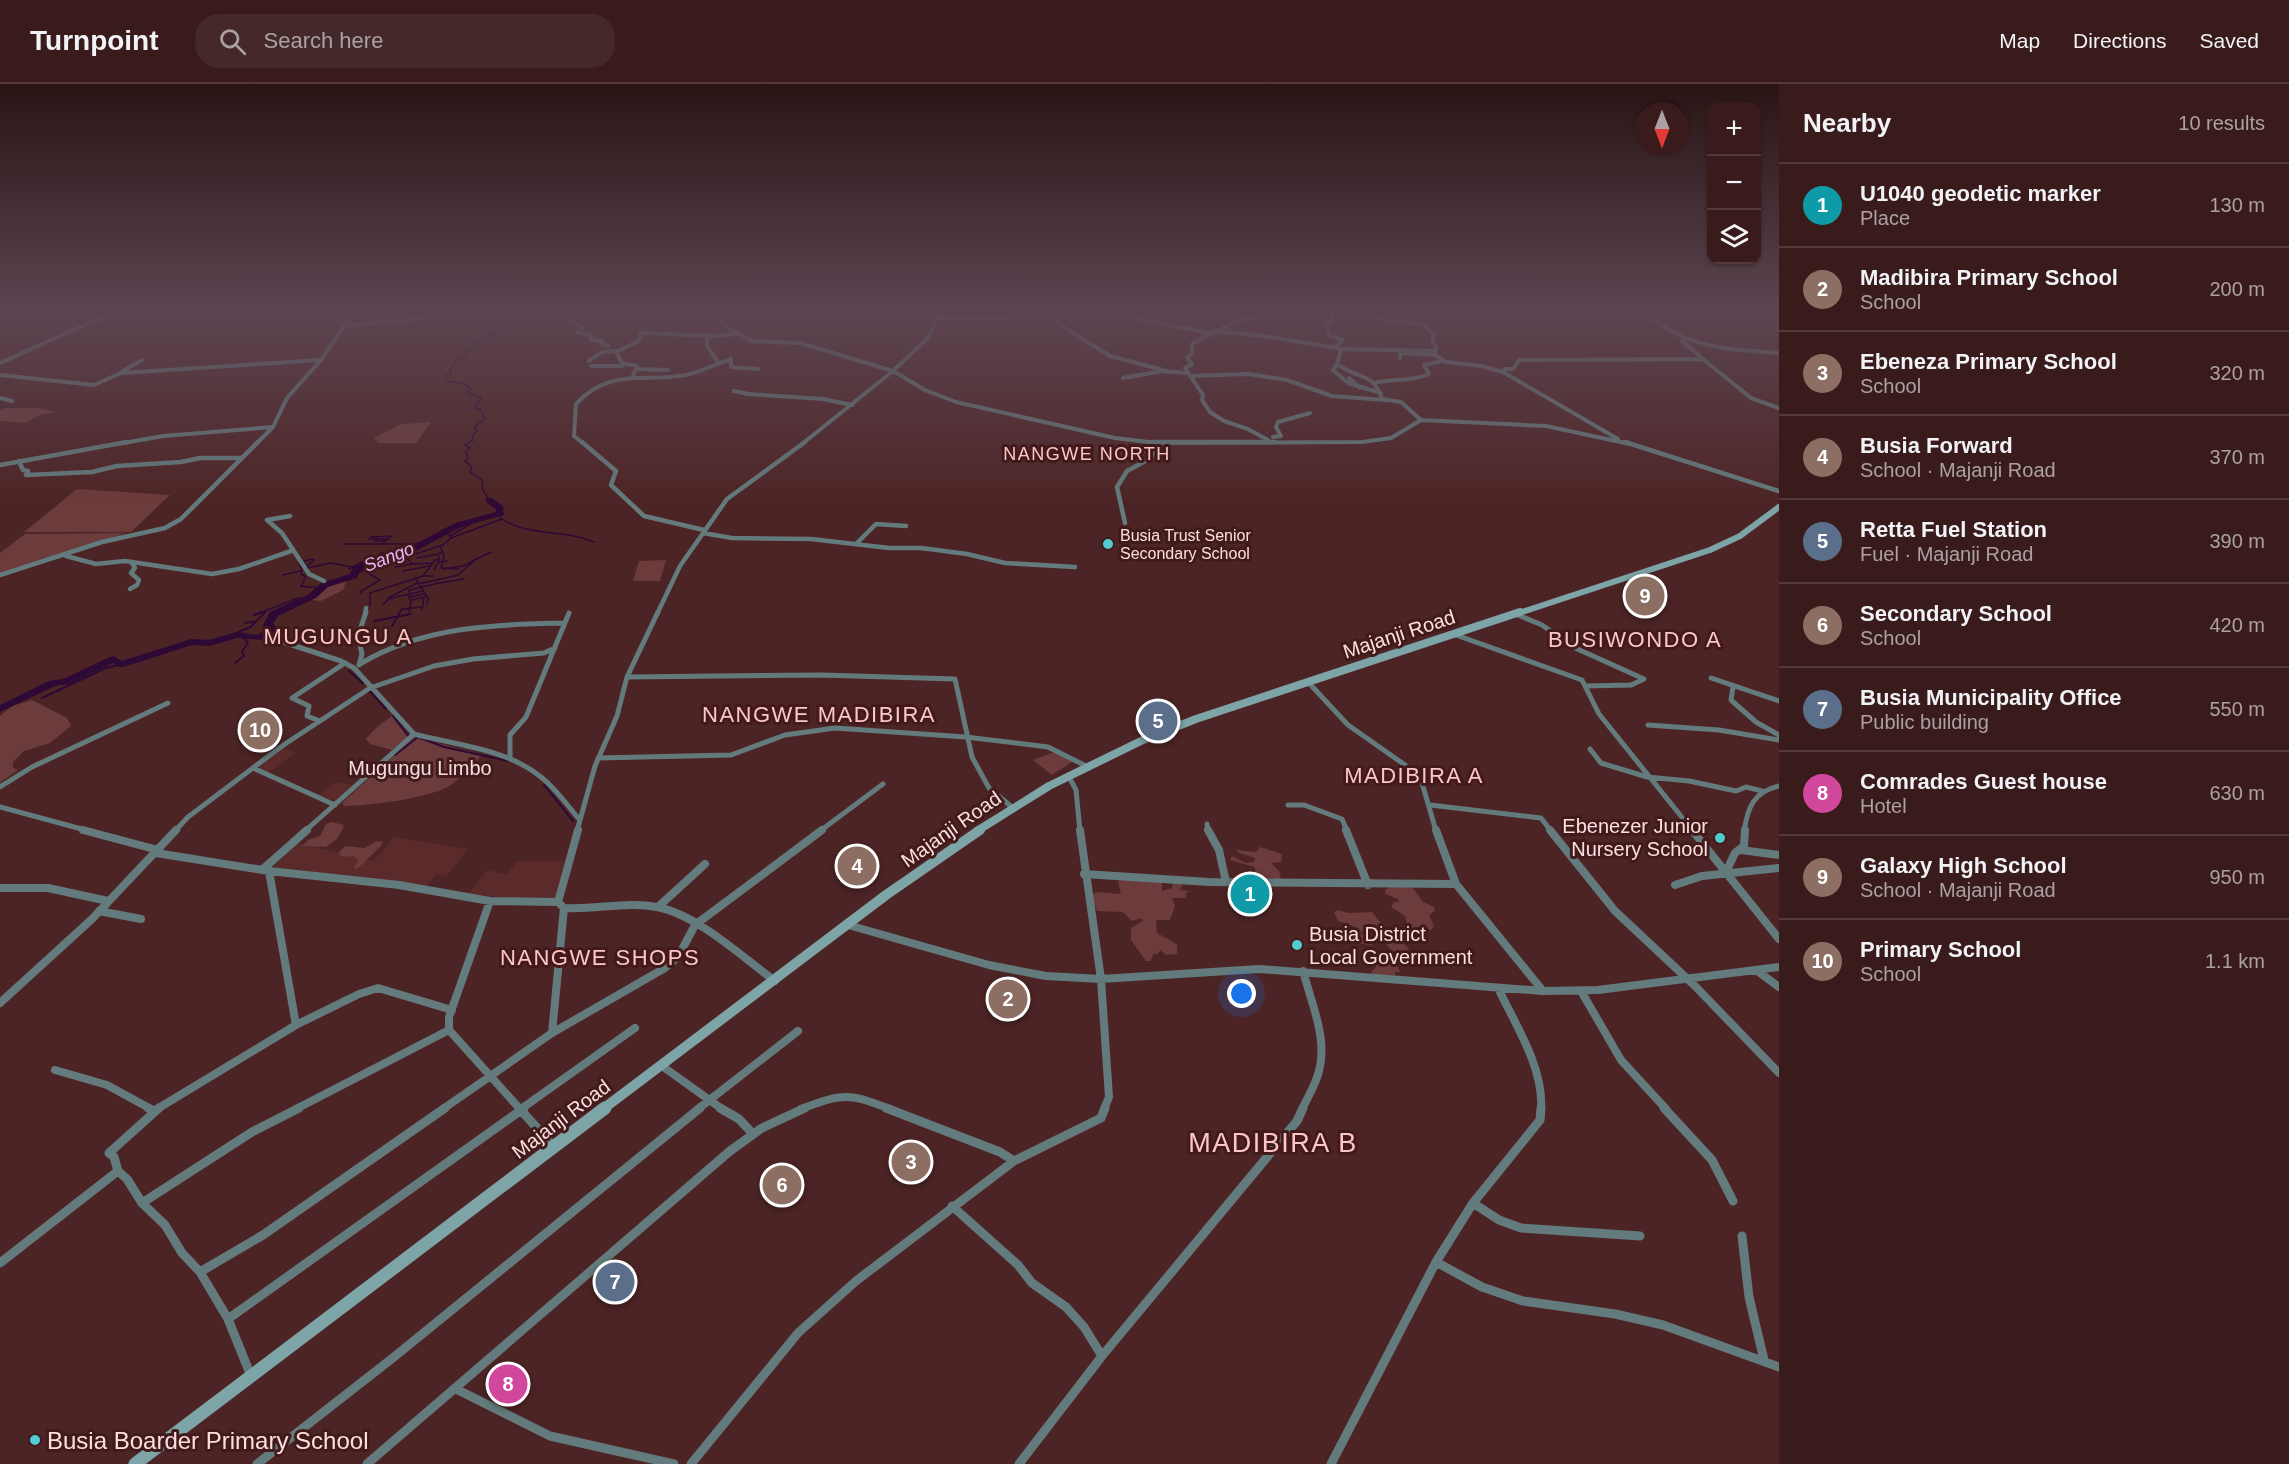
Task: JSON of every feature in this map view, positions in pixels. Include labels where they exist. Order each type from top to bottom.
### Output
[{"type":"main road","name":"Majanji Road","points":[[135,1464],[886,895],[1013,808],[1068,775],[1196,719],[1710,550],[1740,536],[1779,507]]},
{"type":"street","points":[[0,375],[94,385],[118,374]]},
{"type":"street","points":[[0,575],[98,543],[175,524],[273,427],[287,398],[308,374]]},
{"type":"street","points":[[689,374],[618,375],[598,385],[577,401],[574,436],[616,471],[611,485],[644,516],[732,538],[857,543],[874,547],[967,554],[1005,563],[1075,567]]},
{"type":"street","points":[[552,1033],[561,905],[579,819],[598,758],[617,716],[627,677],[680,566],[703,531],[735,492],[814,436],[889,374]]},
{"type":"street","points":[[899,374],[932,393],[970,405],[1115,438],[1157,443],[1268,440],[1373,442],[1394,437],[1412,423],[1421,420],[1546,426],[1624,442],[1779,491]]},
{"type":"street","points":[[1123,378],[1146,374]]},
{"type":"street","points":[[1189,374],[1210,412],[1224,421],[1268,440],[1281,436],[1276,428],[1278,422],[1310,413]]},
{"type":"street","points":[[1252,374],[1287,380],[1332,396],[1401,402],[1421,420]]},
{"type":"street","points":[[1336,374],[1351,386],[1382,393]]},
{"type":"street","points":[[1365,374],[1382,393],[1385,400]]},
{"type":"street","points":[[1374,383],[1386,380],[1416,380],[1428,374]]},
{"type":"street","points":[[1507,374],[1624,442]]},
{"type":"street","points":[[1722,374],[1751,398],[1779,408]]},
{"type":"street","points":[[1349,378],[1361,388]]},
{"type":"street","points":[[734,391],[750,396],[769,394],[827,399],[852,405]]},
{"type":"street","points":[[0,398],[12,401]]},
{"type":"street","points":[[0,465],[163,436],[273,427]]},
{"type":"street","points":[[1125,523],[1122,515],[1124,501],[1117,487],[1126,471],[1151,458],[1157,443]]},
{"type":"street","points":[[1129,452],[1154,449]]},
{"type":"street","points":[[19,461],[23,470],[28,471],[26,475],[92,472],[117,466],[181,462],[200,458],[241,458]]},
{"type":"street","points":[[290,516],[267,520],[282,532],[292,552],[313,576],[324,581]]},
{"type":"street","points":[[857,543],[876,524],[906,526]]},
{"type":"street","points":[[65,555],[96,564],[131,562],[212,574],[292,552]]},
{"type":"street","points":[[130,589],[137,585],[139,580],[131,573],[135,568],[131,562]]},
{"type":"street","points":[[360,664],[362,654],[358,647],[357,632],[366,618],[366,608]]},
{"type":"street","points":[[510,759],[507,748],[513,726],[526,717],[569,613]]},
{"type":"street","points":[[1518,615],[1542,625],[1573,647],[1644,679],[1631,685],[1585,686]]},
{"type":"street","points":[[354,668],[408,642],[453,632],[565,623]]},
{"type":"street","points":[[1456,634],[1582,680],[1599,714],[1647,777],[1779,939]]},
{"type":"street","points":[[283,642],[354,668],[414,734],[510,759],[540,776],[579,819]]},
{"type":"street","points":[[0,1002],[99,911],[188,817],[253,768],[370,688],[434,666],[473,659],[544,653],[555,648]]},
{"type":"street","points":[[544,653],[550,658]]},
{"type":"street","points":[[320,721],[307,716],[309,706],[292,698],[345,663]]},
{"type":"street","points":[[627,677],[821,675],[955,680],[966,737],[979,772],[989,788],[1013,808]]},
{"type":"street","points":[[1711,678],[1779,701]]},
{"type":"street","points":[[1308,682],[1348,724],[1406,765],[1422,783],[1436,833],[1456,884],[1542,991]]},
{"type":"street","points":[[1733,687],[1731,700],[1755,722],[1779,735]]},
{"type":"street","points":[[0,787],[32,767],[168,703]]},
{"type":"street","points":[[1648,724],[1719,730],[1779,740]]},
{"type":"street","points":[[598,758],[725,756],[785,735],[835,728],[966,737],[1048,747],[1086,766]]},
{"type":"street","points":[[266,870],[414,734]]},
{"type":"street","points":[[1590,749],[1601,763],[1647,777],[1689,781],[1736,791],[1746,787],[1762,791],[1779,786]]},
{"type":"street","points":[[253,768],[335,805]]},
{"type":"street","points":[[691,1464],[798,1333],[856,1281],[1014,1161],[1101,1119],[1109,1097],[1101,979],[1084,874],[1076,790],[1068,775]]},
{"type":"street","points":[[200,1272],[263,1234],[552,1033],[665,968],[678,957],[695,925],[883,784]]},
{"type":"street","points":[[1741,850],[1753,802],[1762,791]]},
{"type":"street","points":[[1288,805],[1304,805],[1342,819],[1368,885]]},
{"type":"street","points":[[1430,805],[1541,818],[1588,880],[1615,911],[1779,1073]]},
{"type":"street","points":[[0,807],[157,851],[266,870],[399,885],[490,901],[561,905],[587,910],[621,904],[658,907],[695,925],[775,981]]},
{"type":"street","points":[[1207,824],[1209,835],[1220,850],[1226,882]]},
{"type":"street","points":[[1726,872],[1735,853],[1741,850],[1779,855]]},
{"type":"street","points":[[658,907],[705,864]]},
{"type":"street","points":[[1675,885],[1702,876],[1779,867]]},
{"type":"street","points":[[266,870],[296,1025]]},
{"type":"street","points":[[1084,874],[1226,882],[1456,884]]},
{"type":"street","points":[[0,888],[48,888],[108,901]]},
{"type":"street","points":[[490,901],[452,1010],[449,1030],[554,1147]]},
{"type":"street","points":[[99,911],[141,919]]},
{"type":"street","points":[[848,925],[1012,971],[1069,978],[1101,979],[1214,970],[1303,971],[1498,988],[1581,991],[1779,967]]},
{"type":"street","points":[[1755,970],[1779,987]]},
{"type":"street","points":[[1019,1464],[1102,1356],[1297,1121],[1319,1072],[1321,1059],[1320,1035],[1303,971]]},
{"type":"street","points":[[250,1376],[228,1319],[200,1272],[182,1253],[165,1225],[142,1203],[118,1171],[114,1157],[109,1153],[154,1111],[296,1025],[333,1006],[378,988],[452,1010]]},
{"type":"street","points":[[1332,1464],[1436,1262],[1473,1203],[1540,1120],[1543,1108],[1535,1069],[1498,988]]},
{"type":"street","points":[[1581,991],[1621,1060],[1712,1160],[1733,1201]]},
{"type":"street","points":[[228,1319],[635,1028]]},
{"type":"street","points":[[142,1203],[252,1132],[449,1030]]},
{"type":"street","points":[[257,1464],[336,1404],[707,1100],[798,1031]]},
{"type":"street","points":[[662,1066],[707,1100],[747,1126],[753,1134]]},
{"type":"street","points":[[55,1070],[107,1085],[154,1111]]},
{"type":"street","points":[[367,1464],[456,1389],[599,1260],[753,1134],[818,1102],[839,1095],[856,1096],[990,1148],[1014,1161]]},
{"type":"street","points":[[0,1263],[118,1171]]},
{"type":"street","points":[[1473,1203],[1495,1219],[1539,1232],[1571,1231],[1640,1236]]},
{"type":"street","points":[[952,1206],[1018,1264],[1032,1283],[1066,1307],[1084,1327],[1102,1356]]},
{"type":"street","points":[[1742,1236],[1749,1297],[1764,1360]]},
{"type":"street","points":[[1436,1262],[1482,1287],[1523,1301],[1615,1314],[1663,1325],[1779,1367]]},
{"type":"street","points":[[456,1389],[550,1436],[674,1464]]},
{"type":"shaded area","points":[[283,748],[296,752],[268,773],[256,768]]},
{"type":"shaded area","points":[[336,782],[352,785],[335,801],[318,795]]},
{"type":"shaded area","points":[[394,837],[468,849],[446,877],[437,874],[426,887],[273,867],[296,843],[374,861]]},
{"type":"shaded area","points":[[564,861],[556,899],[518,899],[469,894],[487,870],[507,875],[516,862]]},
{"type":"green space","points":[[5,408],[39,408],[57,412],[39,415],[26,423],[0,421],[0,411]]},
{"type":"green space","points":[[431,422],[416,443],[378,443],[374,438],[401,424]]},
{"type":"green space","points":[[77,489],[170,495],[131,532],[24,532]]},
{"type":"green space","points":[[126,533],[0,574],[0,553],[25,534]]},
{"type":"green space","points":[[666,560],[660,581],[633,581],[639,561]]},
{"type":"green space","points":[[338,580],[346,581],[343,590],[321,601],[312,600],[316,593]]},
{"type":"green space","points":[[32,700],[67,718],[71,726],[50,743],[24,751],[13,762],[13,768],[18,770],[0,783],[0,716],[12,706]]},
{"type":"green space","points":[[393,716],[409,736],[392,750],[370,744],[366,739],[378,726]]},
{"type":"green space","name":"Mugungu Limbo","points":[[414,737],[482,755],[455,782],[441,790],[399,800],[344,806],[342,803]]},
{"type":"green space","points":[[1054,752],[1072,762],[1052,775],[1033,760]]},
{"type":"green space","points":[[332,822],[344,825],[338,838],[326,847],[302,846],[308,840],[320,836],[326,824]]},
{"type":"green space","points":[[377,841],[383,842],[356,870],[354,867],[358,860],[353,856],[343,857],[338,853],[345,846],[364,848]]},
{"type":"green space","points":[[1260,847],[1282,854],[1281,862],[1271,863],[1279,871],[1281,879],[1259,878],[1255,874],[1255,867],[1230,860],[1232,856],[1246,863],[1254,862],[1255,858],[1236,850],[1256,852]]},
{"type":"green space","points":[[1122,879],[1162,881],[1162,891],[1172,888],[1173,881],[1182,882],[1183,885],[1179,890],[1190,891],[1186,893],[1186,898],[1172,898],[1175,906],[1170,920],[1156,920],[1157,933],[1177,944],[1177,954],[1166,955],[1160,950],[1158,954],[1153,954],[1151,961],[1146,961],[1131,940],[1131,928],[1143,921],[1141,918],[1132,921],[1123,912],[1097,911],[1091,896],[1096,892],[1121,894],[1118,882]]},
{"type":"green space","points":[[1391,886],[1412,887],[1423,902],[1434,907],[1435,911],[1429,915],[1434,926],[1431,930],[1420,927],[1418,935],[1408,929],[1405,916],[1391,907],[1394,902],[1399,902],[1398,899],[1385,894],[1385,890]]},
{"type":"green space","points":[[1338,910],[1348,913],[1372,912],[1385,928],[1385,933],[1404,943],[1410,952],[1408,955],[1394,953],[1379,936],[1369,930],[1361,932],[1373,946],[1354,942],[1351,937],[1353,926],[1338,921],[1334,912]]},
{"type":"green space","points":[[1370,956],[1381,960],[1388,956],[1394,957],[1400,972],[1395,972],[1395,976],[1372,974],[1371,972],[1376,967]]},
{"type":"waterway","name":"Sango","points":[[450,374],[445,376],[446,381],[462,383],[472,389],[466,392],[481,398],[475,408],[481,410],[485,419],[474,427],[477,431],[472,436],[473,440],[465,445],[470,448],[466,451],[468,459],[465,461],[472,467],[470,472],[483,481],[482,488],[489,500]]},
{"type":"waterway","name":"Sango","points":[[0,709],[53,683],[65,682],[114,659],[120,664],[127,663],[191,642],[210,643],[236,635],[260,638],[272,628],[268,625],[274,614],[313,596],[325,585],[354,576],[356,569],[381,558],[411,550],[458,525],[501,513],[500,508],[489,500]]},
{"type":"waterway","name":"Sango","points":[[497,514],[502,519]]},
{"type":"waterway","points":[[451,538],[502,519]]},
{"type":"waterway","points":[[502,519],[513,525],[535,531],[571,535],[594,542]]},
{"type":"waterway","points":[[450,536],[477,520]]},
{"type":"waterway","name":"Sango","points":[[446,531],[451,538]]},
{"type":"waterway","points":[[371,537],[392,536],[386,541]]},
{"type":"waterway","points":[[356,573],[443,545],[451,538]]},
{"type":"waterway","points":[[369,539],[387,539]]},
{"type":"waterway","points":[[375,541],[386,541]]},
{"type":"waterway","points":[[382,544],[386,541]]},
{"type":"waterway","points":[[343,544],[382,544]]},
{"type":"waterway","points":[[382,544],[425,544]]},
{"type":"waterway","points":[[440,546],[443,552]]},
{"type":"waterway","points":[[438,554],[443,552]]},
{"type":"waterway","points":[[442,562],[443,552]]},
{"type":"waterway","points":[[474,560],[491,552]]},
{"type":"waterway","points":[[373,558],[382,553],[390,555]]},
{"type":"waterway","points":[[417,558],[438,554]]},
{"type":"waterway","points":[[433,563],[439,560],[438,554]]},
{"type":"waterway","points":[[353,567],[370,558],[378,559]]},
{"type":"waterway","points":[[385,565],[408,559],[412,564]]},
{"type":"waterway","points":[[302,562],[314,560],[307,566]]},
{"type":"waterway","points":[[419,584],[458,575],[474,560]]},
{"type":"waterway","points":[[447,568],[463,566],[474,560]]},
{"type":"waterway","points":[[442,562],[447,561]]},
{"type":"waterway","points":[[434,570],[438,562],[442,562]]},
{"type":"waterway","points":[[442,562],[441,568],[447,568]]},
{"type":"waterway","points":[[305,564],[308,568],[330,563],[353,567]]},
{"type":"waterway","points":[[412,564],[433,563]]},
{"type":"waterway","points":[[423,576],[433,563]]},
{"type":"waterway","points":[[395,567],[412,564]]},
{"type":"waterway","points":[[299,565],[302,568],[301,574],[306,577],[301,586],[319,588]]},
{"type":"waterway","points":[[403,571],[429,566]]},
{"type":"waterway","points":[[349,569],[353,567]]},
{"type":"waterway","points":[[443,569],[447,568]]},
{"type":"waterway","points":[[447,568],[459,569]]},
{"type":"waterway","points":[[283,575],[300,571]]},
{"type":"waterway","points":[[362,594],[360,592],[380,580],[366,572]]},
{"type":"waterway","points":[[415,578],[423,576]]},
{"type":"waterway","points":[[423,576],[433,576]]},
{"type":"waterway","points":[[370,606],[370,593],[415,578]]},
{"type":"waterway","points":[[415,578],[419,584]]},
{"type":"waterway","points":[[440,583],[464,579]]},
{"type":"waterway","points":[[388,599],[417,583]]},
{"type":"waterway","points":[[421,587],[439,583]]},
{"type":"waterway","points":[[419,584],[421,587]]},
{"type":"waterway","points":[[421,587],[428,598],[427,604]]},
{"type":"waterway","points":[[421,587],[409,590],[410,594],[422,591]]},
{"type":"waterway","points":[[388,599],[409,594]]},
{"type":"waterway","points":[[409,597],[423,594]]},
{"type":"waterway","points":[[409,597],[410,608]]},
{"type":"waterway","points":[[411,600],[424,597]]},
{"type":"waterway","points":[[422,610],[424,597]]},
{"type":"waterway","points":[[257,614],[298,598],[303,601]]},
{"type":"waterway","points":[[383,605],[388,599]]},
{"type":"waterway","points":[[410,608],[422,607]]},
{"type":"waterway","points":[[399,614],[402,609],[410,608]]},
{"type":"waterway","points":[[254,615],[261,612]]},
{"type":"waterway","points":[[257,621],[265,612]]},
{"type":"waterway","points":[[397,617],[400,612]]},
{"type":"waterway","points":[[397,617],[411,614]]},
{"type":"waterway","points":[[374,621],[397,617]]},
{"type":"waterway","points":[[392,626],[397,617]]},
{"type":"waterway","points":[[238,632],[251,627],[257,621]]},
{"type":"waterway","points":[[245,623],[257,621]]},
{"type":"waterway","points":[[263,636],[281,642]]},
{"type":"waterway","points":[[235,663],[244,656],[242,651],[248,643],[243,637]]},
{"type":"waterway","points":[[42,698],[106,668],[122,664]]},
{"type":"waterway","points":[[349,671],[363,683]]},
{"type":"waterway","points":[[367,692],[370,691],[386,709]]},
{"type":"waterway","points":[[393,716],[409,737]]},
{"type":"waterway","points":[[395,755],[418,737],[444,747],[508,761]]},
{"type":"waterway","points":[[544,785],[573,821]]},
{"type":"place","name":"Busia Trust Senior Secondary School","points":[[1108,544]]},
{"type":"place","name":"Galaxy High School","points":[[1645,596]]},
{"type":"place","name":"Retta Fuel Station","points":[[1158,721]]},
{"type":"place","name":"Primary School","points":[[260,730]]},
{"type":"place","name":"Ebenezer Junior Nursery School","points":[[1720,838]]},
{"type":"place","name":"Busia Forward","points":[[857,866]]},
{"type":"place","name":"U1040 geodetic marker","points":[[1250,894]]},
{"type":"place","name":"Busia District Local Government","points":[[1297,945]]},
{"type":"place","name":"Madibira Primary School","points":[[1008,999]]},
{"type":"place","name":"Ebeneza Primary School","points":[[911,1162]]},
{"type":"place","name":"Secondary School","points":[[782,1185]]},
{"type":"place","name":"Busia Municipality Office","points":[[615,1282]]},
{"type":"place","name":"Comrades Guest house","points":[[508,1384]]},
{"type":"place","name":"Busia Boarder Primary School","points":[[35,1440]]},
{"type":"district","name":"NANGWE NORTH","points":[[1087,454]]},
{"type":"district","name":"MUGUNGU A","points":[[338,636]]},
{"type":"district","name":"BUSIWONDO A","points":[[1635,639]]},
{"type":"district","name":"NANGWE MADIBIRA","points":[[819,714]]},
{"type":"district","name":"MADIBIRA A","points":[[1414,775]]},
{"type":"district","name":"NANGWE SHOPS","points":[[600,957]]},
{"type":"district","name":"MADIBIRA B","points":[[1273,1143]]}]
